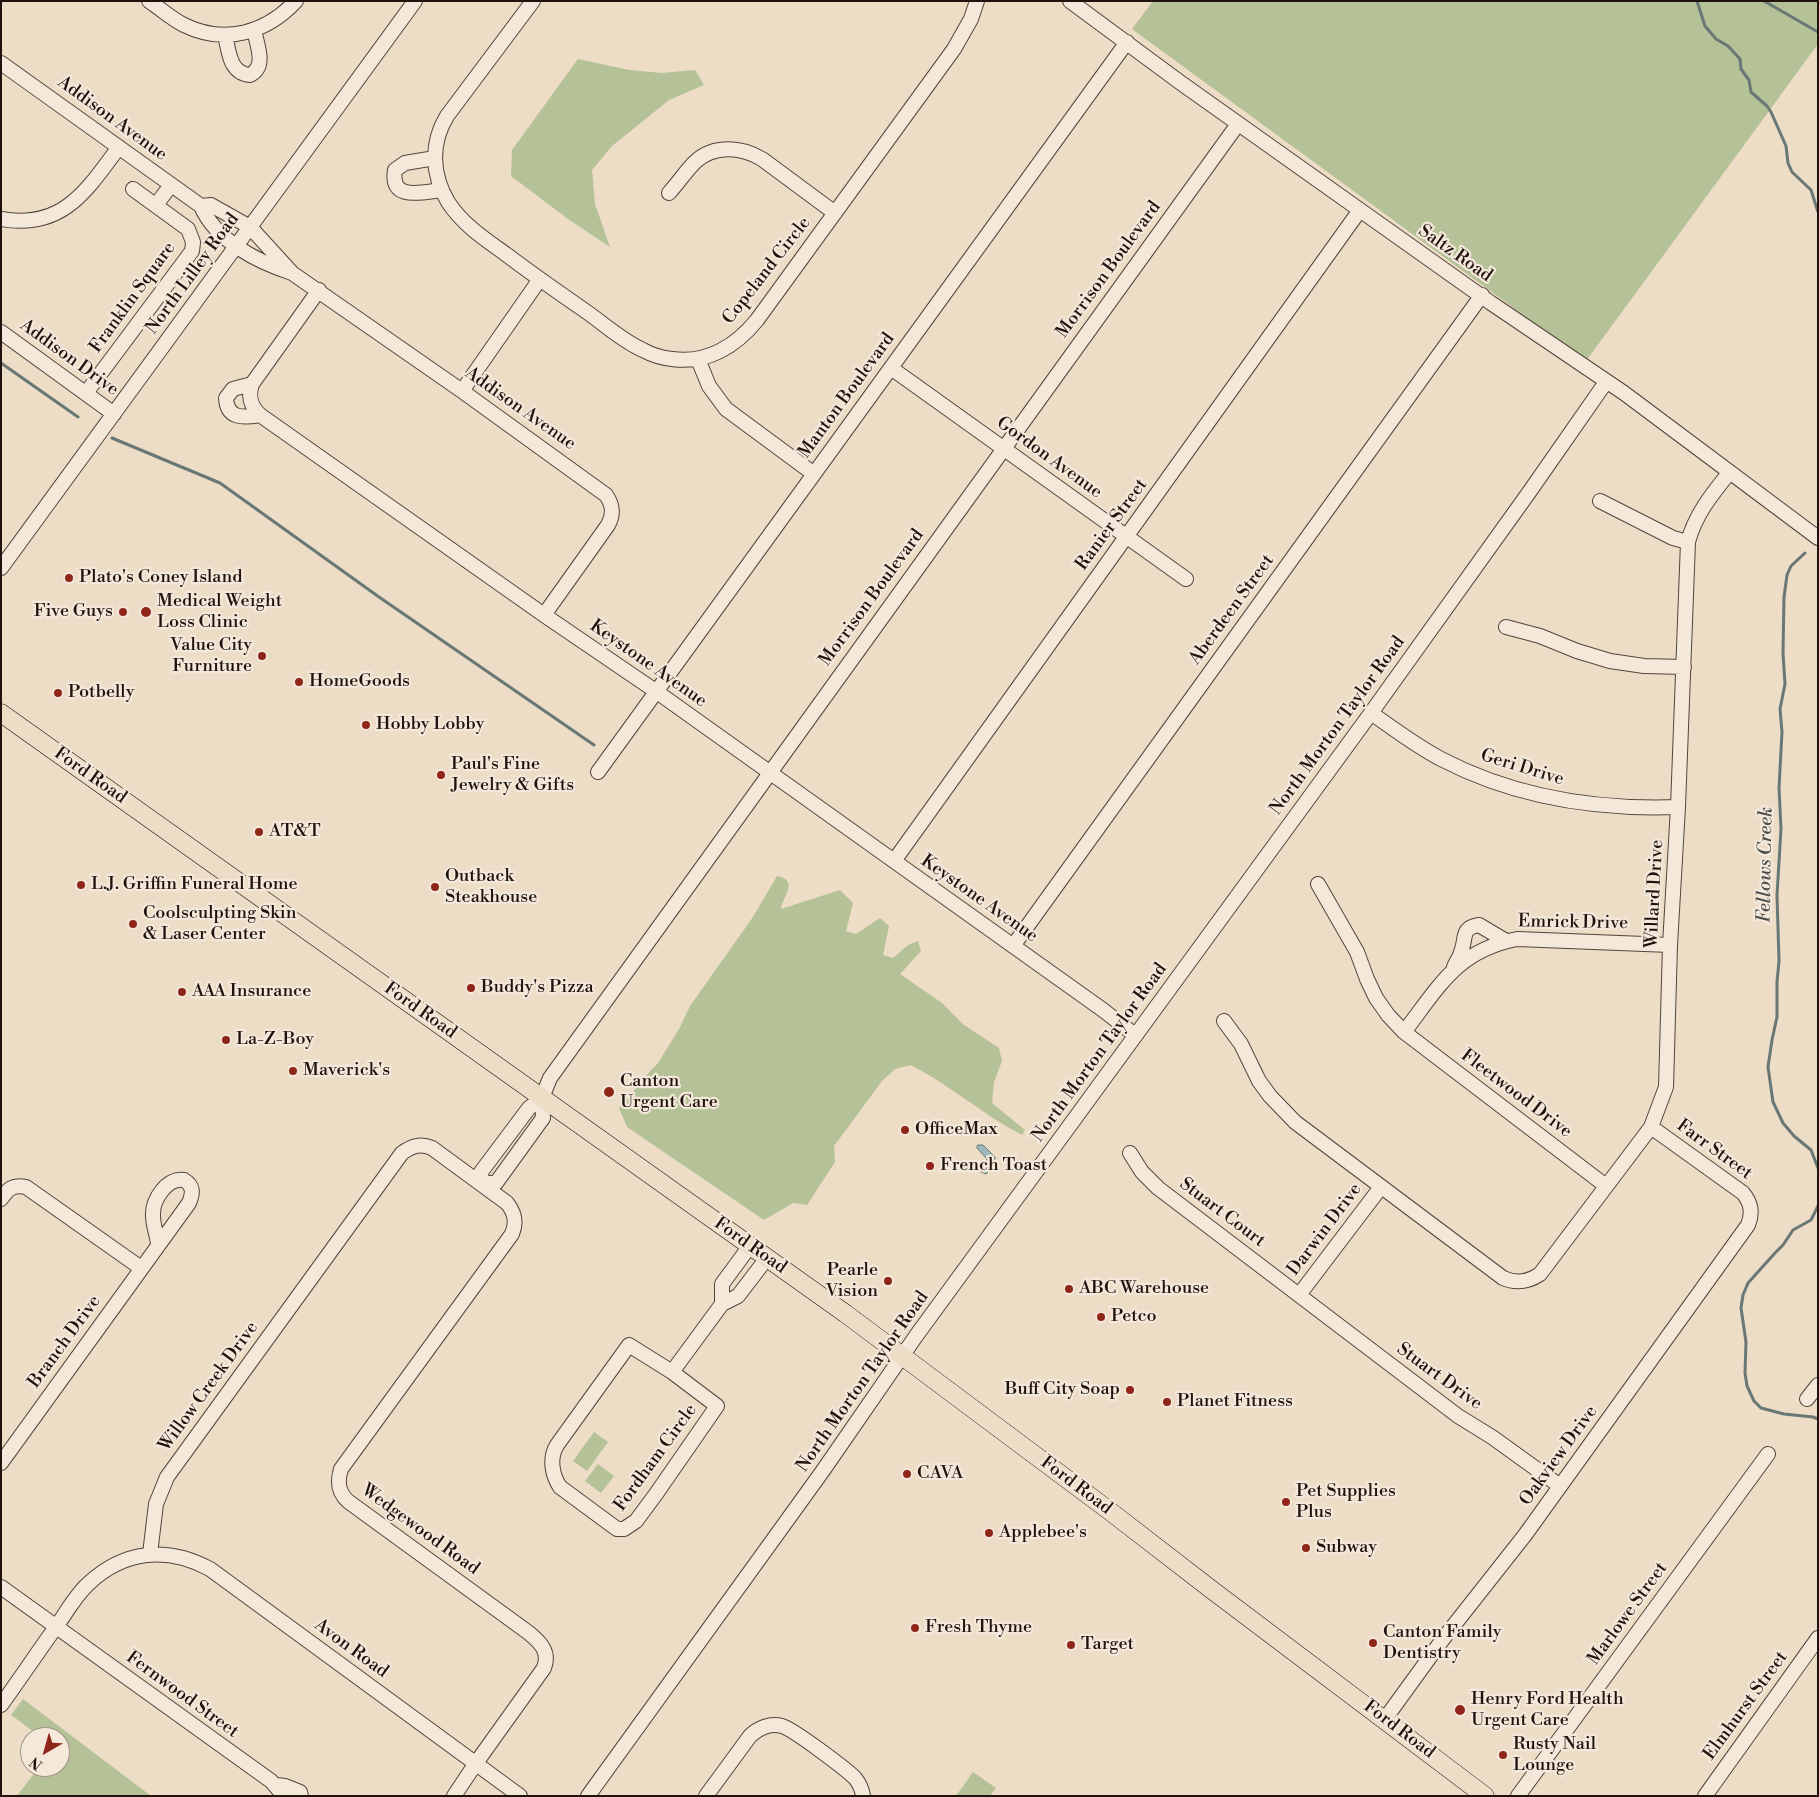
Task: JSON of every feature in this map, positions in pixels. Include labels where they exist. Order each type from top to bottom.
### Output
[{"type":"main road","name":"Ford Road","points":[[1,713],[902,1356],[1485,1796]]},
{"type":"street","points":[[149,1],[184,25],[207,33],[225,35],[254,30],[272,22],[296,1]]},
{"type":"street","name":"North Lilley Road","points":[[1,568],[415,1]]},
{"type":"street","name":"Copeland Circle","points":[[532,1],[446,116],[440,128],[435,145],[435,158],[436,170],[442,190],[458,217],[540,280],[643,350],[672,359],[698,359],[723,350],[734,344],[748,331],[961,38],[971,19],[977,1]]},
{"type":"street","name":"Saltz Road","points":[[1070,1],[1238,124],[1606,382],[1818,538]]},
{"type":"street","points":[[225,35],[233,67],[243,74],[250,75],[259,68],[260,62],[254,30]]},
{"type":"street","name":"Manton Boulevard","points":[[598,772],[1127,42]]},
{"type":"street","name":"Addison Avenue","points":[[1,63],[201,206],[205,217],[236,246],[271,266],[292,273],[319,290],[602,490],[610,500],[612,507],[612,515],[608,525],[544,615]]},
{"type":"street","name":"Morrison Boulevard","points":[[542,1098],[550,1078],[1238,124]]},
{"type":"street","points":[[1,220],[35,220],[54,214],[68,206],[90,186],[118,147]]},
{"type":"street","points":[[670,193],[701,157],[722,149],[738,149],[762,159],[835,213]]},
{"type":"street","points":[[435,158],[405,163],[395,170],[393,180],[398,189],[408,194],[442,190]]},
{"type":"street","points":[[156,205],[172,185]]},
{"type":"street","name":"Franklin Square","points":[[86,394],[192,251],[193,242],[188,229],[133,189]]},
{"type":"street","name":"Addison Avenue","points":[[201,206],[211,205],[250,227],[292,273]]},
{"type":"street","name":"Ranier Street","points":[[894,861],[1360,210]]},
{"type":"street","points":[[462,390],[540,280]]},
{"type":"street","points":[[252,384],[233,388],[226,398],[228,410],[235,415],[260,415],[251,402],[250,390],[252,384],[319,290]]},
{"type":"street","name":"Aberdeen Street","points":[[1013,946],[1482,295]]},
{"type":"street","name":"Addison Drive","points":[[1,332],[114,414]]},
{"type":"street","points":[[698,359],[709,386],[726,409],[814,474]]},
{"type":"street","name":"Gordon Avenue","points":[[891,368],[1186,579]]},
{"type":"street","name":"North Morton Taylor Road","points":[[588,1796],[822,1472],[902,1356],[1371,713],[1606,382]]},
{"type":"street","name":"Keystone Avenue","points":[[260,415],[656,692],[1103,1010],[1135,1035]]},
{"type":"street","name":"Willard Drive","points":[[1381,1187],[1497,1274],[1509,1281],[1526,1281],[1535,1278],[1545,1268],[1651,1127],[1660,1106],[1666,1086],[1667,1074],[1670,945],[1678,807],[1688,542],[1691,528],[1699,514],[1729,473]]},
{"type":"street","points":[[1600,501],[1673,538],[1688,542]]},
{"type":"street","points":[[1506,627],[1540,636],[1577,651],[1610,661],[1644,666],[1684,667]]},
{"type":"street","name":"Geri Drive","points":[[1371,713],[1410,741],[1442,759],[1476,776],[1509,787],[1550,798],[1595,805],[1633,808],[1678,807]]},
{"type":"street","name":"Fleetwood Drive","points":[[1318,884],[1357,952],[1376,998],[1388,1015],[1404,1032],[1606,1186]]},
{"type":"street","name":"Emrick Drive","points":[[1404,1032],[1454,969],[1461,952],[1464,935],[1468,928],[1479,925],[1506,941]]},
{"type":"street","name":"Emrick Drive","points":[[1454,969],[1481,950],[1516,939],[1670,945]]},
{"type":"street","points":[[1224,1021],[1241,1044],[1259,1080],[1282,1109],[1295,1122],[1381,1187]]},
{"type":"street","points":[[482,1183],[481,1172],[529,1108],[542,1098]]},
{"type":"street","name":"Farr Street","points":[[1651,1127],[1742,1192],[1751,1208]]},
{"type":"street","name":"Willow Creek Drive","points":[[150,1554],[156,1504],[167,1477],[402,1154],[415,1146],[428,1146],[482,1183]]},
{"type":"street","name":"Stuart Court","points":[[1130,1152],[1142,1172],[1158,1188],[1298,1295]]},
{"type":"street","name":"Wedgewood Road","points":[[454,1796],[544,1668],[546,1659],[544,1647],[541,1642],[529,1633],[349,1502],[341,1493],[338,1482],[342,1469],[512,1234],[515,1222],[512,1210],[507,1203],[482,1183]]},
{"type":"street","points":[[1,1199],[13,1186],[26,1187],[141,1268]]},
{"type":"street","name":"Darwin Drive","points":[[1298,1295],[1381,1187]]},
{"type":"street","name":"Oakview Drive","points":[[1385,1719],[1560,1486],[1744,1232],[1751,1218],[1751,1208]]},
{"type":"street","name":"Branch Drive","points":[[1,1462],[158,1244]]},
{"type":"street","points":[[722,1304],[722,1284],[750,1246]]},
{"type":"street","points":[[672,1372],[722,1304],[738,1296],[767,1258]]},
{"type":"street","name":"Stuart Drive","points":[[1298,1295],[1458,1416],[1492,1437],[1560,1486]]},
{"type":"street","name":"Fordham Circle","points":[[630,1345],[672,1372],[717,1406],[636,1521],[624,1529],[617,1529],[560,1487],[555,1480],[552,1458],[554,1450],[630,1345]]},
{"type":"street","points":[[1808,1399],[1818,1385]]},
{"type":"street","name":"Marlowe Street","points":[[1518,1796],[1768,1454]]},
{"type":"street","points":[[1,1705],[88,1584],[114,1566],[135,1557],[150,1554]]},
{"type":"street","name":"Avon Road","points":[[150,1554],[182,1557],[210,1569],[520,1796]]},
{"type":"street","name":"Fernwood Street","points":[[1,1587],[280,1791],[284,1786],[300,1792],[301,1796]]},
{"type":"street","name":"Elmhurst Street","points":[[1705,1796],[1818,1638]]},
{"type":"street","points":[[706,1796],[750,1736],[759,1729],[776,1725],[791,1730],[852,1776],[861,1787],[863,1795]]},
{"type":"green space","points":[[1153,1],[1818,1],[1818,44],[1586,361],[1132,29]]},
{"type":"green space","points":[[578,59],[629,70],[662,73],[695,70],[704,85],[669,100],[612,146],[592,170],[595,204],[610,247],[568,219],[511,176],[512,150]]},
{"type":"green space","points":[[777,876],[784,878],[789,885],[781,909],[840,890],[853,903],[846,931],[856,934],[880,918],[889,926],[883,955],[893,958],[908,945],[918,941],[921,951],[900,974],[942,1003],[964,1025],[999,1048],[1002,1061],[994,1082],[992,1103],[1025,1130],[1022,1135],[911,1065],[895,1069],[882,1081],[834,1146],[835,1162],[807,1205],[793,1203],[764,1220],[627,1127],[619,1108],[633,1093],[636,1086],[658,1063],[679,1029],[690,1006],[753,917]]},
{"type":"green space","points":[[594,1432],[608,1442],[587,1471],[573,1461]]},
{"type":"green space","points":[[598,1464],[614,1476],[601,1493],[585,1481]]},
{"type":"green space","points":[[23,1699],[60,1727],[27,1727],[11,1715]]},
{"type":"green space","points":[[70,1735],[151,1796],[17,1796],[31,1777],[70,1777]]},
{"type":"green space","points":[[973,1772],[996,1788],[990,1796],[956,1796]]},
{"type":"water","points":[[978,1145],[983,1145],[995,1157],[995,1164],[986,1174],[979,1171],[987,1159],[977,1148]]},
{"type":"waterway","name":"Fellows Creek","points":[[1697,1],[1705,26],[1716,39],[1728,46],[1740,59],[1741,69],[1749,80],[1751,92],[1771,112],[1786,146],[1788,163],[1792,172],[1811,190],[1818,212]]},
{"type":"waterway","points":[[1764,1],[1818,32]]},
{"type":"waterway","points":[[1,363],[78,417]]},
{"type":"waterway","points":[[112,438],[220,483],[379,597],[594,745]]},
{"type":"waterway","name":"Fellows Creek","points":[[1805,553],[1791,566],[1787,575],[1784,597],[1783,653],[1785,684],[1780,709],[1782,732],[1779,788],[1781,829],[1777,895],[1779,961],[1777,1017],[1768,1067],[1773,1102],[1783,1123],[1794,1136],[1811,1150],[1818,1168]]},
{"type":"waterway","name":"Fellows Creek","points":[[1818,1206],[1811,1220],[1793,1230],[1783,1245],[1748,1283],[1743,1295],[1741,1308],[1746,1342],[1745,1373],[1747,1386],[1754,1401],[1761,1408],[1784,1414],[1818,1419]]},
{"type":"place","name":"Plato's Coney Island","points":[[69,578]]},
{"type":"place","name":"Five Guys","points":[[123,612]]},
{"type":"place","name":"Medical Weight Loss Clinic","points":[[146,612]]},
{"type":"place","name":"Value City Furniture","points":[[262,656]]},
{"type":"place","name":"HomeGoods","points":[[299,682]]},
{"type":"place","name":"Potbelly","points":[[58,693]]},
{"type":"place","name":"Hobby Lobby","points":[[366,725]]},
{"type":"place","name":"Paul's Fine Jewelry & Gifts","points":[[441,775]]},
{"type":"place","name":"AT&T","points":[[259,832]]},
{"type":"place","name":"L.J. Griffin Funeral Home","points":[[81,885]]},
{"type":"place","name":"Outback Steakhouse","points":[[435,887]]},
{"type":"place","name":"Coolsculpting Skin & Laser Center","points":[[133,924]]},
{"type":"place","name":"Buddy's Pizza","points":[[471,988]]},
{"type":"place","name":"AAA Insurance","points":[[182,992]]},
{"type":"place","name":"La-Z-Boy","points":[[226,1040]]},
{"type":"place","name":"Maverick's","points":[[293,1071]]},
{"type":"place","name":"Canton Urgent Care","points":[[609,1092]]},
{"type":"place","name":"OfficeMax","points":[[905,1130]]},
{"type":"place","name":"French Toast","points":[[930,1166]]},
{"type":"place","name":"Pearle Vision","points":[[888,1281]]},
{"type":"place","name":"ABC Warehouse","points":[[1069,1289]]},
{"type":"place","name":"Petco","points":[[1101,1317]]},
{"type":"place","name":"Buff City Soap","points":[[1130,1390]]},
{"type":"place","name":"Planet Fitness","points":[[1167,1402]]},
{"type":"place","name":"CAVA","points":[[907,1474]]},
{"type":"place","name":"Pet Supplies Plus","points":[[1286,1502]]},
{"type":"place","name":"Applebee's","points":[[989,1533]]},
{"type":"place","name":"Subway","points":[[1306,1548]]},
{"type":"place","name":"Fresh Thyme","points":[[915,1628]]},
{"type":"place","name":"Canton Family Dentistry","points":[[1373,1643]]},
{"type":"place","name":"Target","points":[[1071,1645]]},
{"type":"place","name":"Henry Ford Health Urgent Care","points":[[1460,1710]]},
{"type":"place","name":"Rusty Nail Lounge","points":[[1503,1755]]}]
